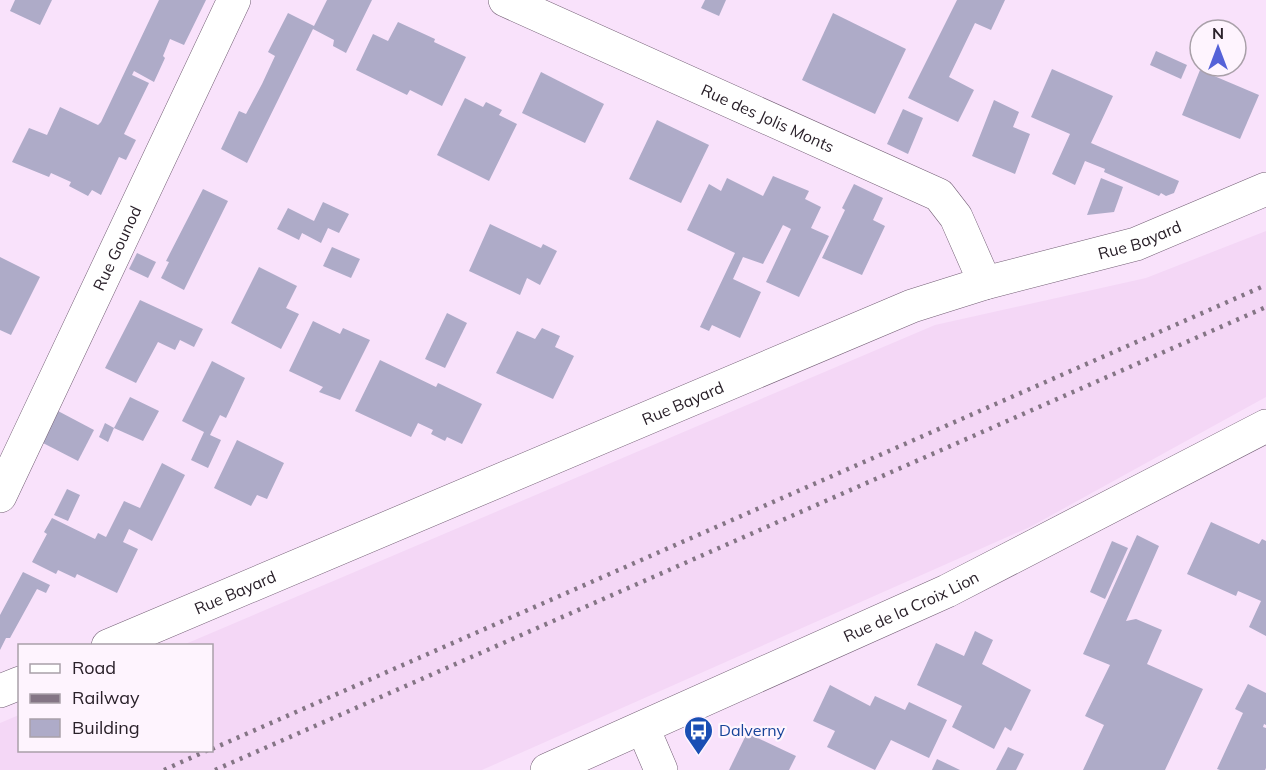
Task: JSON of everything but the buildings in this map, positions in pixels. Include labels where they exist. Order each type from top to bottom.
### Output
[{"type":"street","name":"Rue Gounod","points":[[0,496],[234,0]]},
{"type":"street","name":"Rue des Jolis Monts","points":[[505,0],[939,195],[956,217],[985,283]]},
{"type":"street","name":"Rue Bayard","points":[[110,644],[912,306],[985,283],[1136,244],[1266,189]]},
{"type":"street","name":"Rue de la Croix Lion","points":[[547,770],[947,591],[1266,426]]},
{"type":"street","points":[[0,691],[18,684]]},
{"type":"street","points":[[643,728],[661,770]]},
{"type":"shaded area","points":[[1266,231],[1266,397],[1030,527],[482,770],[0,770],[0,723],[18,715],[18,752],[213,752],[213,644],[185,644],[935,325],[1146,278]]},
{"type":"railway","points":[[213,749],[1266,285]]},
{"type":"railway","points":[[215,770],[1266,307]]},
{"type":"railway","points":[[164,770],[204,752]]},
{"type":"place","name":"Dalverny","points":[[698,756]]}]
